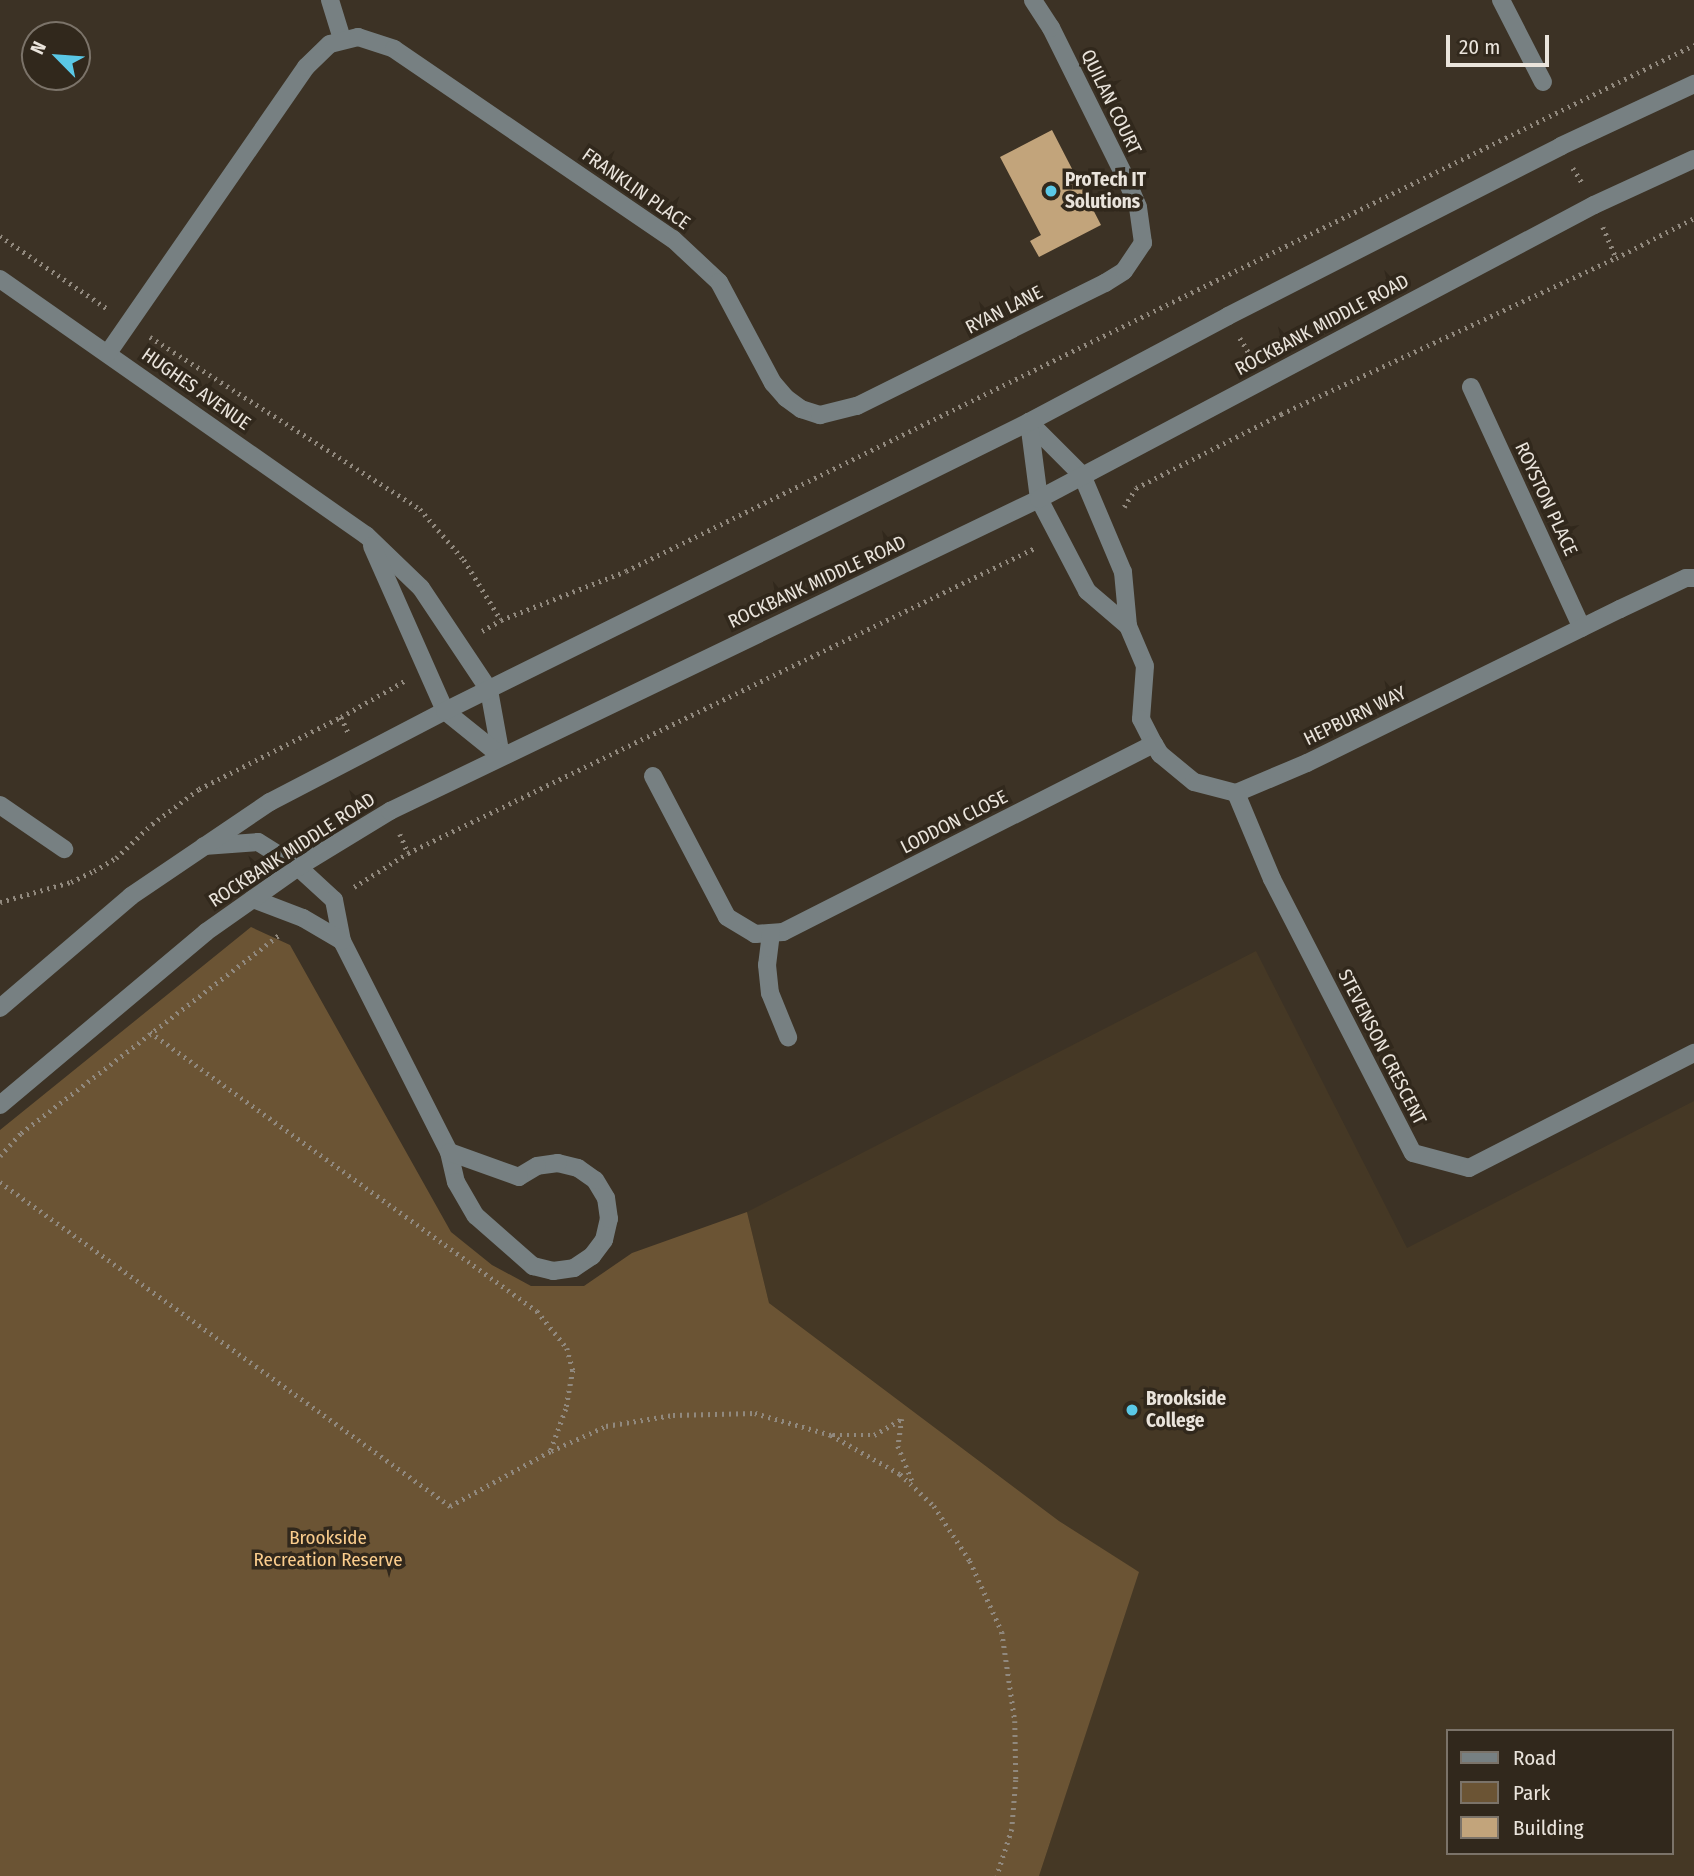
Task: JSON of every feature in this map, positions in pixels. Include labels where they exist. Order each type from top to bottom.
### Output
[{"type":"street","points":[[108,353],[306,67],[320,50],[342,39],[330,0]]},
{"type":"street","name":"QUILAN COURT","points":[[1033,0],[1051,28],[1126,179],[1143,228]]},
{"type":"street","points":[[1501,0],[1543,82]]},
{"type":"street","name":"FRANKLIN PLACE","points":[[342,39],[358,37],[394,49],[673,239],[719,282],[773,383],[801,409],[820,415],[857,406]]},
{"type":"street","points":[[0,1008],[131,896],[270,802],[359,754],[1029,422],[1228,316],[1561,146],[1694,84]]},
{"type":"street","name":"ROCKBANK MIDDLE ROAD","points":[[0,1105],[206,932],[298,867],[390,811],[1039,499],[1594,205],[1694,159]]},
{"type":"street","name":"RYAN LANE","points":[[857,406],[1105,283],[1124,271],[1134,259],[1143,243],[1143,228]]},
{"type":"street","name":"HUGHES AVENUE","points":[[0,279],[366,535],[421,587],[489,690]]},
{"type":"street","name":"ROYSTON PLACE","points":[[1471,387],[1582,628]]},
{"type":"street","points":[[1029,422],[1082,475],[1123,572],[1128,626],[1145,666],[1141,719],[1154,744],[1160,754],[1195,782],[1236,793]]},
{"type":"street","points":[[1029,422],[1039,499],[1087,591],[1128,626]]},
{"type":"street","name":"HUGHES AVENUE","points":[[366,535],[445,711]]},
{"type":"street","name":"HEPBURN WAY","points":[[1236,793],[1307,763],[1686,578],[1694,578]]},
{"type":"street","points":[[489,690],[501,756]]},
{"type":"street","points":[[445,711],[501,756]]},
{"type":"street","name":"LODDON CLOSE","points":[[771,933],[783,932],[1154,744]]},
{"type":"street","points":[[653,776],[727,917],[755,934],[771,933],[767,965],[770,993],[788,1037]]},
{"type":"street","name":"STEVENSON CRESCENT","points":[[1236,793],[1276,887],[1413,1153],[1469,1168],[1694,1053]]},
{"type":"street","points":[[0,805],[64,849]]},
{"type":"street","points":[[204,846],[258,842],[298,867],[334,900],[342,941],[449,1152],[456,1182],[476,1216],[533,1266],[553,1271],[574,1268],[592,1256],[604,1240],[609,1219],[606,1198],[595,1180],[578,1168],[558,1163],[537,1166],[519,1177],[449,1152]]},
{"type":"street","points":[[253,899],[303,918],[342,941]]},
{"type":"path","points":[[458,646],[501,620],[626,571],[1694,45]]},
{"type":"path","points":[[1121,516],[1125,502],[1136,488],[1281,414],[1616,258],[1694,218]]},
{"type":"path","points":[[0,236],[129,323],[420,509],[464,560],[501,620]]},
{"type":"path","points":[[1210,282],[1281,414]]},
{"type":"path","points":[[334,900],[408,853],[1047,542]]},
{"type":"path","points":[[0,902],[71,882],[93,872],[116,858],[152,824],[199,789],[341,718],[427,667]]},
{"type":"path","points":[[341,718],[359,754]]},
{"type":"path","points":[[390,811],[408,853]]},
{"type":"path","points":[[0,1156],[21,1133],[150,1032],[303,918]]},
{"type":"path","points":[[150,1032],[537,1311],[567,1348],[573,1370],[566,1409],[551,1451]]},
{"type":"path","points":[[0,1182],[450,1506],[551,1451],[606,1426],[673,1415],[755,1413],[831,1435],[900,1474],[934,1506],[970,1561],[1002,1632],[1015,1721],[1016,1780],[1012,1829],[997,1876]]},
{"type":"path","points":[[831,1435],[874,1435],[902,1419],[898,1446],[914,1488]]},
{"type":"shaded area","name":"Brookside College","points":[[1256,951],[1407,1248],[1694,1101],[1694,1876],[1039,1876],[1138,1572],[1059,1521],[769,1303],[747,1212]]},
{"type":"green space","name":"Brookside Recreation Reserve","points":[[251,927],[290,945],[451,1232],[492,1265],[531,1286],[584,1286],[632,1253],[747,1212],[769,1303],[1059,1521],[1139,1572],[1039,1876],[0,1876],[0,1130]]},
{"type":"building","name":"ProTech IT Solutions","points":[[1052,130],[1101,225],[1039,257],[1030,241],[1041,235],[1000,157]]},
{"type":"place","name":"ProTech IT Solutions","points":[[1051,191]]},
{"type":"place","name":"Brookside College","points":[[1132,1410]]}]
